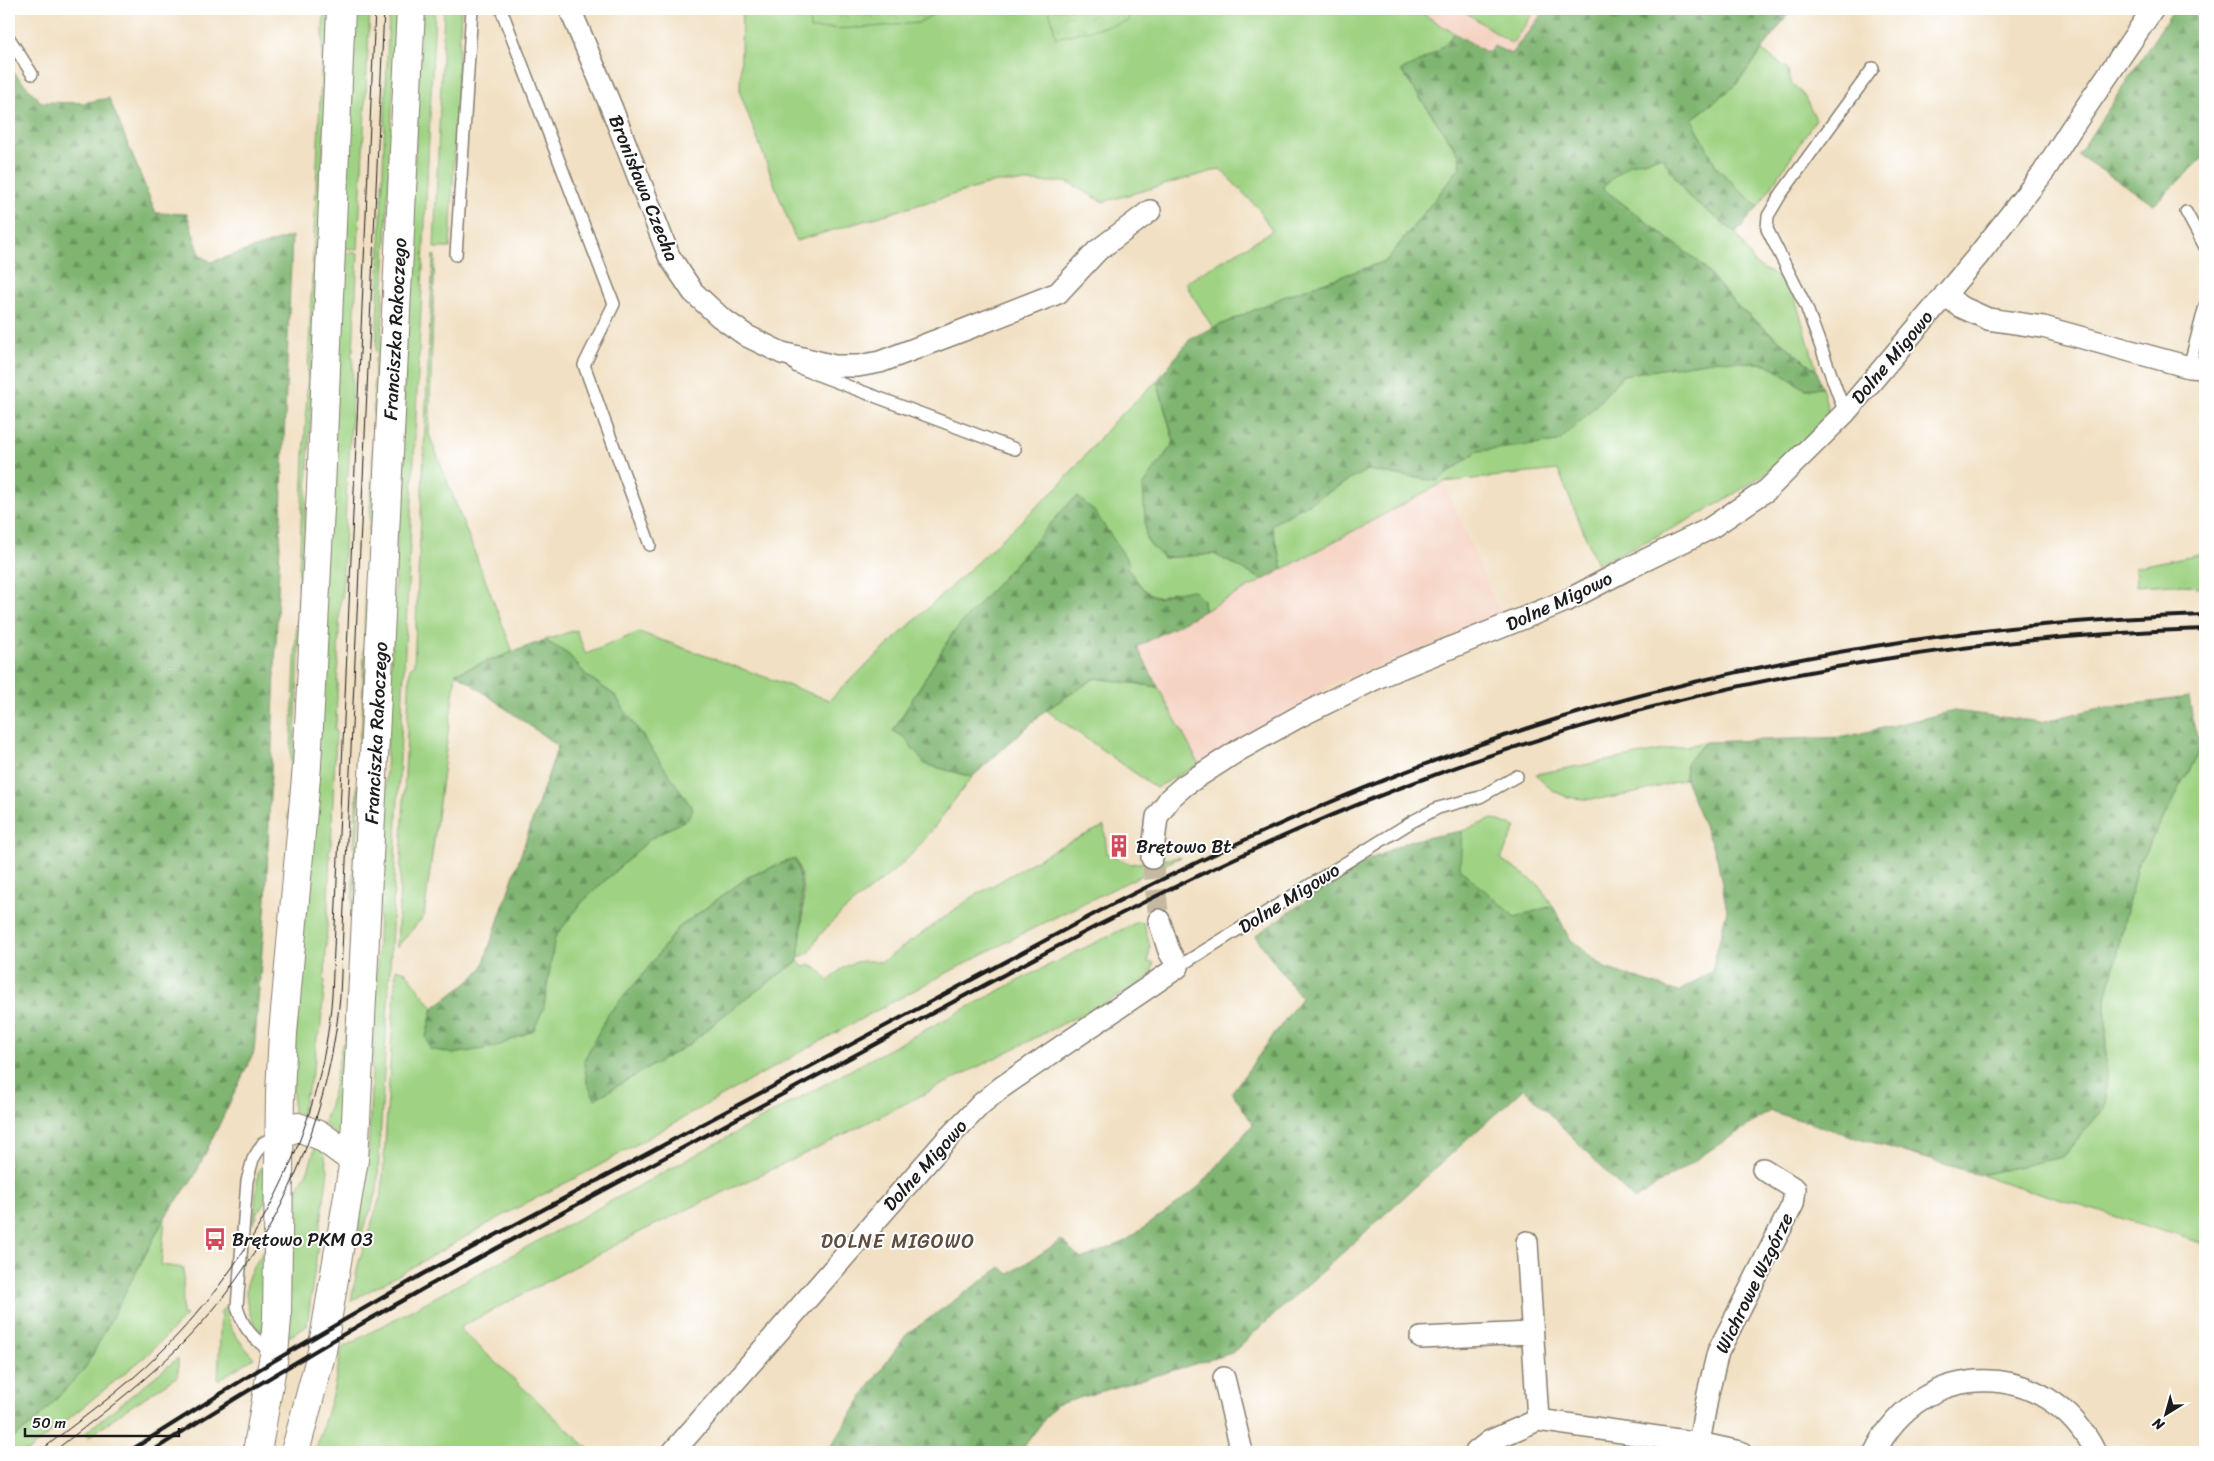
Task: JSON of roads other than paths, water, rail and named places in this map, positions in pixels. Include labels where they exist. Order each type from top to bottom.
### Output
[{"type":"main road","points":[[257,1452],[274,1355],[277,1318],[281,1133],[280,1093],[283,1033],[308,736],[321,488],[341,9]]},
{"type":"main road","name":"Franciszka Rakoczego","points":[[295,1452],[322,1351],[354,1160],[411,9]]},
{"type":"main road","points":[[281,1133],[298,1127],[321,1136],[354,1160]]},
{"type":"street","name":"Bronisława Czecha","points":[[570,9],[612,109],[668,256],[693,292],[720,317],[748,336],[782,353],[834,366],[858,366],[880,362],[956,334],[1058,293],[1097,251],[1150,211]]},
{"type":"street","name":"Dolne Migowo","points":[[1152,858],[1157,817],[1170,798],[1184,785],[1239,750],[1300,716],[1381,676],[1568,600],[1709,529],[1767,490],[1845,413],[2043,173],[2153,9]]},
{"type":"street","name":"Dolne Migowo","points":[[1945,294],[1959,306],[1988,319],[2043,327],[2197,367]]},
{"type":"street","points":[[1158,920],[1169,951],[1178,967]]},
{"type":"street","name":"Dolne Migowo","points":[[673,1452],[949,1137],[981,1104],[1178,967]]},
{"type":"street","name":"Wichrowe Wzgórze","points":[[1699,1443],[1708,1392],[1718,1352],[1793,1204],[1795,1189],[1763,1169]]},
{"type":"street","points":[[1527,1242],[1531,1333],[1538,1420]]},
{"type":"street","points":[[1421,1338],[1531,1333]]},
{"type":"street","points":[[1224,1378],[1242,1452]]},
{"type":"street","points":[[1875,1452],[1898,1420],[1922,1398],[1948,1385],[1984,1381],[2022,1386],[2046,1398],[2075,1422],[2096,1452]]},
{"type":"street","points":[[1476,1452],[1490,1441],[1538,1420],[1699,1443],[1740,1452]]},
{"type":"lane","points":[[456,256],[472,9]]},
{"type":"lane","points":[[501,9],[614,304],[584,364],[650,545]]},
{"type":"lane","points":[[9,38],[32,74]]},
{"type":"lane","points":[[1845,413],[1806,306],[1767,229],[1768,216],[1781,194],[1873,68]]},
{"type":"lane","points":[[2186,212],[2205,247]]},
{"type":"lane","points":[[2197,367],[2205,306]]},
{"type":"lane","name":"Bronisława Czecha","points":[[782,353],[798,367],[1015,449]]},
{"type":"lane","name":"Dolne Migowo","points":[[1178,967],[1413,821],[1438,808],[1480,797],[1513,778]]},
{"type":"lane","points":[[274,1355],[252,1337],[242,1323],[237,1307],[246,1197],[253,1159],[263,1144],[281,1133]]},
{"type":"tunnel","points":[[1152,858],[1159,920]]},
{"type":"tram line","points":[[39,1452],[146,1367],[195,1316],[226,1276],[254,1234],[278,1190],[298,1143],[314,1095],[326,1046],[332,995],[375,9]]},
{"type":"tram line","points":[[53,1452],[162,1364],[210,1313],[240,1274],[267,1232],[289,1188],[308,1142],[323,1094],[333,1046],[340,996],[384,9]]},
{"type":"railway","points":[[128,1452],[260,1369],[423,1274],[1111,905],[1228,848],[1348,795],[1469,748],[1531,727],[1669,688],[1744,671],[1820,656],[1973,632],[2127,618],[2205,615]]},
{"type":"railway","points":[[151,1452],[378,1314],[612,1186],[1116,916],[1186,881],[1330,816],[1436,774],[1542,738],[1650,708],[1758,682],[1868,661],[1979,646],[2092,635],[2205,629]]},
{"type":"place","name":"Brętowo Bt","points":[[1119,846]]},
{"type":"place","name":"Brętowo PKM 03","points":[[215,1239]]},
{"type":"district","name":"DOLNE MIGOWO","points":[[898,1241]]}]
